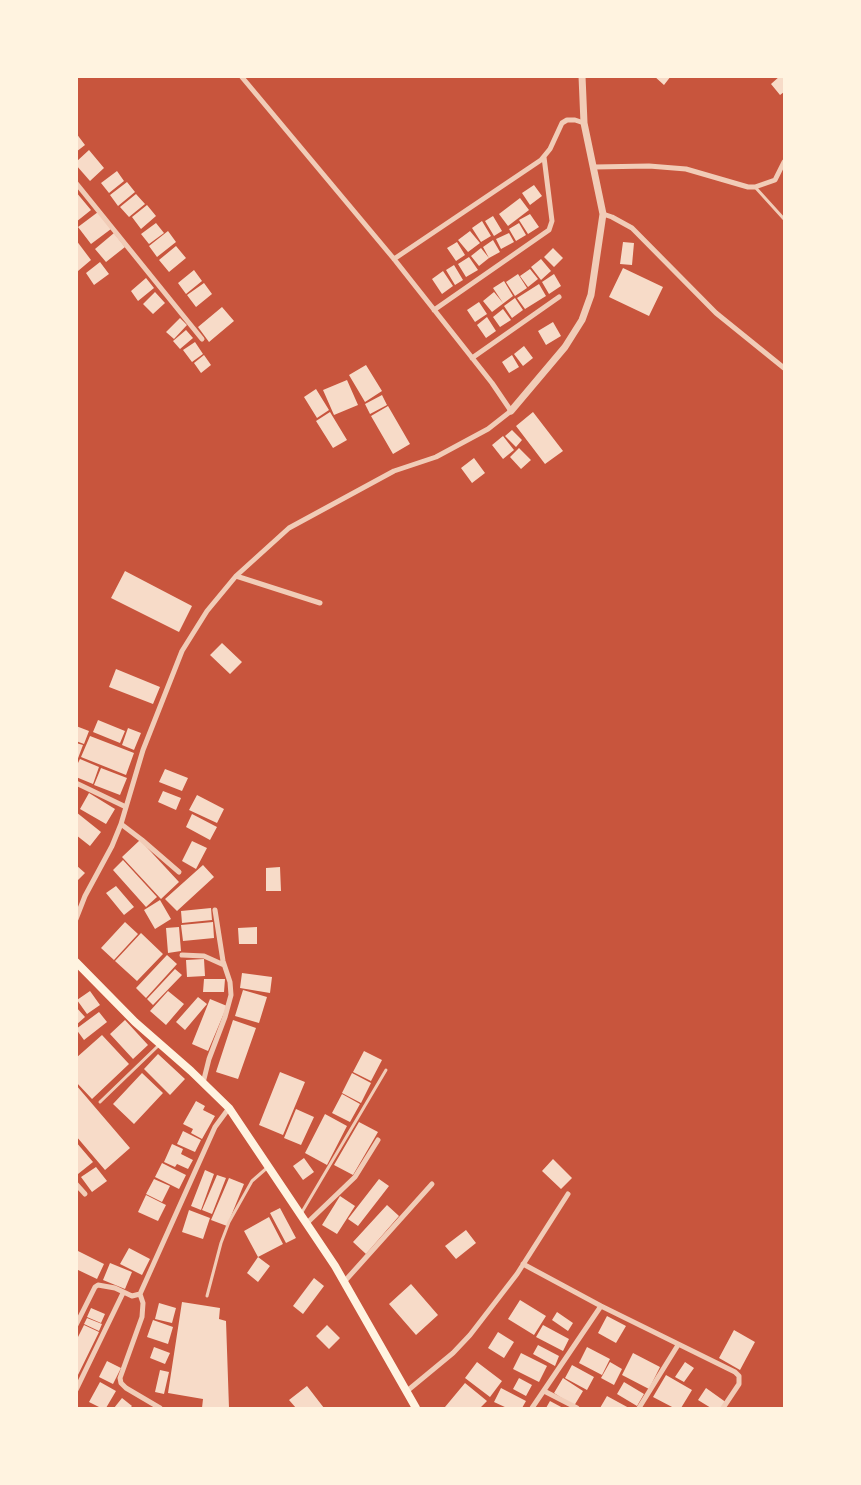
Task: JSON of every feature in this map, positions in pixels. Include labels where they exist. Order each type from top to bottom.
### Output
[{"type":"main road","points":[[76,962],[229,1108],[308,1223],[416,1408]]},
{"type":"street","points":[[241,76],[394,260],[511,411]]},
{"type":"street","points":[[76,919],[121,824],[143,750],[182,651],[207,611],[236,576],[289,528],[394,471],[436,457],[488,429],[511,411],[565,347],[582,320],[596,272],[603,214],[584,123],[582,76]]},
{"type":"street","points":[[394,260],[544,157],[562,123],[567,120],[584,123]]},
{"type":"street","points":[[434,310],[549,230],[552,221],[544,157]]},
{"type":"street","points":[[594,167],[649,166],[686,169],[755,187],[775,180],[784,162]]},
{"type":"street","points":[[76,183],[202,339]]},
{"type":"street","points":[[603,214],[632,228],[716,313],[784,368]]},
{"type":"street","points":[[472,358],[559,297]]},
{"type":"street","points":[[236,576],[320,603]]},
{"type":"street","points":[[76,783],[126,807]]},
{"type":"street","points":[[121,824],[179,872]]},
{"type":"street","points":[[204,1083],[209,1059],[231,995],[215,910]]},
{"type":"street","points":[[182,955],[204,956],[224,965]]},
{"type":"street","points":[[160,1408],[126,1388],[120,1378],[142,1317],[143,1303],[140,1294],[215,1127],[229,1108]]},
{"type":"street","points":[[308,1223],[355,1177],[378,1140]]},
{"type":"street","points":[[76,1184],[85,1194]]},
{"type":"street","points":[[344,1282],[432,1184]]},
{"type":"street","points":[[407,1391],[461,1344],[502,1294],[568,1194]]},
{"type":"street","points":[[523,1264],[678,1345],[717,1362],[739,1376],[739,1384],[723,1408]]},
{"type":"street","points":[[76,1325],[98,1285],[115,1288],[132,1296],[140,1294]]},
{"type":"street","points":[[76,1390],[123,1293]]},
{"type":"street","points":[[532,1408],[601,1306]]},
{"type":"street","points":[[639,1408],[678,1345]]},
{"type":"street","points":[[544,1391],[577,1408]]},
{"type":"lane","points":[[755,187],[784,219]]},
{"type":"lane","points":[[100,1101],[160,1044]]},
{"type":"lane","points":[[301,1214],[386,1070]]},
{"type":"lane","points":[[207,1296],[229,1222],[252,1181],[269,1166]]},
{"type":"building","points":[[654,76],[671,76],[664,85]]},
{"type":"building","points":[[780,76],[784,76],[784,92],[780,95],[771,84]]},
{"type":"building","points":[[76,133],[85,145],[76,152]]},
{"type":"building","points":[[89,150],[104,168],[90,181],[76,165],[76,162]]},
{"type":"building","points":[[117,171],[124,181],[109,193],[101,183]]},
{"type":"building","points":[[127,182],[135,192],[118,206],[110,195]]},
{"type":"building","points":[[534,185],[542,196],[530,205],[522,193]]},
{"type":"building","points":[[76,192],[91,210],[76,222]]},
{"type":"building","points":[[136,194],[145,204],[129,217],[120,207]]},
{"type":"building","points":[[520,198],[529,210],[508,226],[499,214]]},
{"type":"building","points":[[147,205],[156,216],[141,229],[132,217]]},
{"type":"building","points":[[98,212],[111,229],[91,244],[78,227]]},
{"type":"building","points":[[530,214],[539,227],[528,234],[519,220]]},
{"type":"building","points":[[493,216],[502,231],[494,236],[485,221]]},
{"type":"building","points":[[482,221],[491,236],[481,242],[472,228]]},
{"type":"building","points":[[156,223],[164,233],[149,244],[141,234]]},
{"type":"building","points":[[519,223],[526,235],[516,241],[509,229]]},
{"type":"building","points":[[168,231],[176,242],[157,257],[149,246]]},
{"type":"building","points":[[470,231],[480,243],[468,252],[458,240]]},
{"type":"building","points":[[114,233],[125,247],[106,262],[95,249]]},
{"type":"building","points":[[509,233],[514,242],[501,249],[496,239]]},
{"type":"building","points":[[76,240],[91,260],[78,271],[76,269]]},
{"type":"building","points":[[493,240],[500,252],[489,258],[483,247]]},
{"type":"building","points":[[457,242],[465,255],[456,261],[447,248]]},
{"type":"building","points":[[623,242],[634,243],[632,265],[620,264]]},
{"type":"building","points":[[176,246],[186,258],[169,272],[159,260]]},
{"type":"building","points":[[481,248],[489,258],[479,266],[471,256]]},
{"type":"building","points":[[553,248],[563,258],[554,267],[544,257]]},
{"type":"building","points":[[469,257],[478,270],[466,277],[458,264]]},
{"type":"building","points":[[541,259],[551,271],[541,280],[531,267]]},
{"type":"building","points":[[100,262],[109,274],[94,285],[86,273]]},
{"type":"building","points":[[454,265],[463,280],[455,285],[446,270]]},
{"type":"building","points":[[623,268],[663,287],[649,316],[609,297]]},
{"type":"building","points":[[530,269],[538,279],[528,287],[520,276]]},
{"type":"building","points":[[194,270],[202,281],[186,294],[178,283]]},
{"type":"building","points":[[443,271],[453,286],[442,294],[432,279]]},
{"type":"building","points":[[518,274],[527,288],[515,296],[506,282]]},
{"type":"building","points":[[554,274],[561,286],[549,294],[542,282]]},
{"type":"building","points":[[146,278],[154,288],[138,301],[131,291]]},
{"type":"building","points":[[504,281],[513,296],[492,312],[483,301],[494,292],[503,303],[493,288]]},
{"type":"building","points":[[204,283],[212,294],[196,307],[187,295]]},
{"type":"building","points":[[539,284],[546,296],[525,309],[517,298]]},
{"type":"building","points":[[155,292],[165,303],[153,314],[143,304]]},
{"type":"building","points":[[515,298],[523,310],[512,318],[504,306]]},
{"type":"building","points":[[479,302],[487,314],[475,322],[467,310]]},
{"type":"building","points":[[222,307],[234,321],[209,342],[198,327]]},
{"type":"building","points":[[503,309],[511,320],[500,327],[493,317]]},
{"type":"building","points":[[487,317],[496,331],[486,338],[477,325]]},
{"type":"building","points":[[180,318],[187,325],[174,339],[166,332]]},
{"type":"building","points":[[553,322],[561,336],[546,345],[538,331]]},
{"type":"building","points":[[186,330],[193,338],[180,349],[173,341]]},
{"type":"building","points":[[195,342],[203,354],[192,362],[183,350]]},
{"type":"building","points":[[524,346],[533,358],[523,366],[514,354]]},
{"type":"building","points":[[204,355],[211,365],[201,373],[194,363]]},
{"type":"building","points":[[512,355],[519,367],[509,373],[502,362]]},
{"type":"building","points":[[366,365],[382,391],[365,402],[349,375]]},
{"type":"building","points":[[347,380],[358,405],[334,415],[323,390]]},
{"type":"building","points":[[316,389],[329,410],[317,418],[304,397]]},
{"type":"building","points":[[382,395],[387,405],[370,414],[365,404]]},
{"type":"building","points":[[388,406],[410,444],[393,454],[371,416]]},
{"type":"building","points":[[330,412],[347,440],[333,448],[316,421]]},
{"type":"building","points":[[533,412],[563,451],[545,464],[516,426]]},
{"type":"building","points":[[512,430],[522,440],[516,447],[505,436]]},
{"type":"building","points":[[503,436],[514,450],[503,459],[492,445]]},
{"type":"building","points":[[519,448],[531,460],[521,469],[510,457]]},
{"type":"building","points":[[474,458],[485,473],[472,483],[461,468]]},
{"type":"building","points":[[125,571],[192,606],[179,632],[111,598]]},
{"type":"building","points":[[222,643],[242,662],[230,674],[210,655]]},
{"type":"building","points":[[116,669],[160,687],[153,704],[109,687]]},
{"type":"building","points":[[98,720],[125,731],[120,743],[93,732]]},
{"type":"building","points":[[76,726],[89,731],[84,744],[76,741]]},
{"type":"building","points":[[128,728],[141,733],[134,750],[122,745]]},
{"type":"building","points":[[90,736],[134,753],[126,775],[81,757]]},
{"type":"building","points":[[76,743],[83,745],[77,761],[76,761]]},
{"type":"building","points":[[80,759],[99,767],[93,784],[76,777],[76,767]]},
{"type":"building","points":[[101,768],[127,778],[120,795],[94,785]]},
{"type":"building","points":[[165,769],[188,778],[182,791],[159,782]]},
{"type":"building","points":[[163,791],[181,798],[176,810],[158,802]]},
{"type":"building","points":[[89,793],[115,809],[106,824],[80,809]]},
{"type":"building","points":[[197,795],[224,809],[217,823],[189,810]]},
{"type":"building","points":[[76,812],[101,832],[90,846],[76,835]]},
{"type":"building","points":[[192,814],[217,827],[210,840],[186,827]]},
{"type":"building","points":[[140,840],[179,882],[161,899],[122,857]]},
{"type":"building","points":[[192,841],[207,848],[196,869],[182,861]]},
{"type":"building","points":[[123,860],[157,897],[146,907],[113,870]]},
{"type":"building","points":[[76,865],[85,873],[76,882]]},
{"type":"building","points":[[203,865],[214,877],[177,911],[165,899]]},
{"type":"building","points":[[280,867],[281,891],[266,891],[266,868]]},
{"type":"building","points":[[116,886],[134,907],[124,915],[106,893]]},
{"type":"building","points":[[160,900],[171,919],[155,929],[144,910]]},
{"type":"building","points":[[211,908],[212,920],[182,923],[181,911]]},
{"type":"building","points":[[125,922],[138,934],[114,960],[101,948]]},
{"type":"building","points":[[213,922],[214,938],[183,941],[181,925]]},
{"type":"building","points":[[179,927],[181,951],[168,953],[166,928]]},
{"type":"building","points":[[257,927],[257,944],[239,944],[238,928]]},
{"type":"building","points":[[141,933],[163,954],[137,981],[115,961]]},
{"type":"building","points":[[167,955],[177,964],[146,998],[136,988]]},
{"type":"building","points":[[204,959],[205,976],[187,977],[186,960]]},
{"type":"building","points":[[175,969],[182,975],[153,1005],[147,999]]},
{"type":"building","points":[[242,973],[272,977],[270,993],[240,988]]},
{"type":"building","points":[[204,979],[225,979],[224,992],[203,992]]},
{"type":"building","points":[[243,990],[267,997],[259,1023],[235,1016]]},
{"type":"building","points":[[90,991],[100,1005],[87,1014],[77,1000]]},
{"type":"building","points":[[168,991],[184,1004],[166,1025],[150,1011]]},
{"type":"building","points":[[198,997],[207,1004],[185,1030],[176,1022]]},
{"type":"building","points":[[210,999],[227,1006],[208,1051],[192,1044]]},
{"type":"building","points":[[76,1007],[85,1017],[76,1025]]},
{"type":"building","points":[[99,1012],[107,1022],[84,1040],[76,1029]]},
{"type":"building","points":[[125,1020],[148,1045],[133,1059],[110,1034]]},
{"type":"building","points":[[233,1020],[256,1028],[238,1079],[216,1072]]},
{"type":"building","points":[[102,1035],[129,1064],[92,1099],[76,1082],[76,1058]]},
{"type":"building","points":[[364,1051],[382,1060],[371,1081],[353,1072]]},
{"type":"building","points":[[158,1054],[185,1079],[170,1095],[144,1069]]},
{"type":"building","points":[[280,1072],[305,1082],[283,1135],[259,1125]]},
{"type":"building","points":[[142,1073],[163,1093],[134,1124],[113,1104]]},
{"type":"building","points":[[352,1073],[371,1083],[361,1103],[342,1093]]},
{"type":"building","points":[[76,1085],[130,1148],[105,1170],[76,1136]]},
{"type":"building","points":[[342,1094],[360,1104],[350,1122],[332,1113]]},
{"type":"building","points":[[196,1101],[205,1106],[203,1110],[215,1116],[202,1139],[191,1133],[193,1129],[183,1124]]},
{"type":"building","points":[[296,1109],[314,1117],[301,1145],[284,1138]]},
{"type":"building","points":[[325,1114],[347,1126],[327,1165],[305,1153]]},
{"type":"building","points":[[359,1122],[378,1132],[353,1175],[334,1165]]},
{"type":"building","points":[[183,1131],[201,1140],[195,1152],[177,1144]]},
{"type":"building","points":[[76,1142],[93,1162],[78,1174],[76,1173]]},
{"type":"building","points":[[172,1144],[183,1149],[181,1154],[193,1160],[188,1169],[164,1162]]},
{"type":"building","points":[[304,1158],[314,1172],[303,1180],[293,1166]]},
{"type":"building","points":[[553,1159],[572,1178],[561,1189],[542,1171]]},
{"type":"building","points":[[162,1163],[186,1175],[179,1189],[155,1177]]},
{"type":"building","points":[[96,1167],[107,1181],[92,1192],[81,1177]]},
{"type":"building","points":[[205,1170],[214,1174],[201,1210],[191,1206]]},
{"type":"building","points":[[217,1175],[226,1178],[212,1214],[202,1210]]},
{"type":"building","points":[[229,1178],[244,1184],[227,1226],[211,1220]]},
{"type":"building","points":[[154,1179],[170,1186],[162,1202],[146,1194]]},
{"type":"building","points":[[379,1179],[389,1186],[358,1226],[348,1219]]},
{"type":"building","points":[[146,1195],[166,1205],[158,1221],[138,1212]]},
{"type":"building","points":[[340,1196],[355,1206],[337,1234],[322,1225]]},
{"type":"building","points":[[387,1205],[399,1216],[366,1254],[353,1242]]},
{"type":"building","points":[[280,1208],[296,1238],[286,1243],[270,1213]]},
{"type":"building","points":[[189,1210],[210,1218],[203,1239],[182,1232]]},
{"type":"building","points":[[269,1217],[283,1244],[258,1257],[244,1231]]},
{"type":"building","points":[[466,1230],[476,1243],[456,1259],[445,1246]]},
{"type":"building","points":[[129,1248],[150,1259],[142,1275],[120,1264]]},
{"type":"building","points":[[76,1250],[104,1264],[97,1279],[76,1269]]},
{"type":"building","points":[[258,1257],[270,1266],[258,1282],[247,1273]]},
{"type":"building","points":[[110,1263],[132,1272],[125,1289],[103,1280]]},
{"type":"building","points":[[314,1278],[324,1286],[303,1314],[293,1306]]},
{"type":"building","points":[[411,1284],[438,1315],[416,1335],[389,1304]]},
{"type":"building","points":[[520,1300],[546,1316],[534,1335],[508,1319]]},
{"type":"building","points":[[182,1302],[220,1308],[219,1319],[226,1321],[229,1408],[202,1408],[203,1399],[168,1393]]},
{"type":"building","points":[[159,1303],[176,1308],[172,1323],[155,1319]]},
{"type":"building","points":[[91,1308],[105,1314],[101,1323],[87,1317]]},
{"type":"building","points":[[557,1312],[573,1323],[568,1331],[552,1320]]},
{"type":"building","points":[[607,1316],[626,1326],[616,1343],[598,1333]]},
{"type":"building","points":[[87,1318],[102,1324],[99,1331],[84,1324]]},
{"type":"building","points":[[153,1320],[173,1327],[168,1344],[147,1337]]},
{"type":"building","points":[[84,1325],[99,1332],[76,1379],[76,1341]]},
{"type":"building","points":[[327,1325],[340,1338],[329,1349],[316,1336]]},
{"type":"building","points":[[543,1325],[569,1339],[563,1351],[536,1337]]},
{"type":"building","points":[[734,1330],[755,1342],[740,1370],[719,1358]]},
{"type":"building","points":[[498,1332],[514,1342],[504,1358],[488,1348]]},
{"type":"building","points":[[538,1345],[559,1356],[555,1366],[533,1354]]},
{"type":"building","points":[[154,1347],[170,1353],[165,1364],[150,1358]]},
{"type":"building","points":[[587,1347],[610,1359],[602,1375],[579,1363]]},
{"type":"building","points":[[521,1353],[547,1366],[539,1382],[513,1369]]},
{"type":"building","points":[[633,1353],[660,1367],[649,1389],[622,1375]]},
{"type":"building","points":[[107,1361],[121,1368],[113,1384],[99,1377]]},
{"type":"building","points":[[477,1362],[502,1381],[490,1397],[465,1378]]},
{"type":"building","points":[[610,1362],[622,1369],[614,1385],[601,1378]]},
{"type":"building","points":[[685,1362],[694,1368],[684,1382],[675,1377]]},
{"type":"building","points":[[572,1365],[594,1377],[587,1390],[565,1378]]},
{"type":"building","points":[[160,1370],[169,1372],[164,1394],[155,1392]]},
{"type":"building","points":[[666,1375],[692,1390],[681,1408],[674,1408],[653,1397]]},
{"type":"building","points":[[519,1378],[532,1385],[526,1396],[513,1389]]},
{"type":"building","points":[[563,1378],[583,1391],[574,1406],[554,1393]]},
{"type":"building","points":[[100,1382],[116,1391],[106,1408],[89,1402]]},
{"type":"building","points":[[624,1382],[644,1394],[637,1406],[617,1394]]},
{"type":"building","points":[[465,1383],[487,1401],[480,1408],[446,1408],[445,1407]]},
{"type":"building","points":[[307,1386],[324,1408],[296,1408],[289,1400]]},
{"type":"building","points":[[501,1388],[526,1401],[522,1408],[507,1408],[494,1402]]},
{"type":"building","points":[[706,1388],[727,1403],[723,1408],[711,1408],[698,1400]]},
{"type":"building","points":[[607,1396],[629,1408],[600,1408]]},
{"type":"building","points":[[122,1398],[132,1406],[114,1408]]},
{"type":"building","points":[[550,1401],[563,1408],[546,1408]]}]
